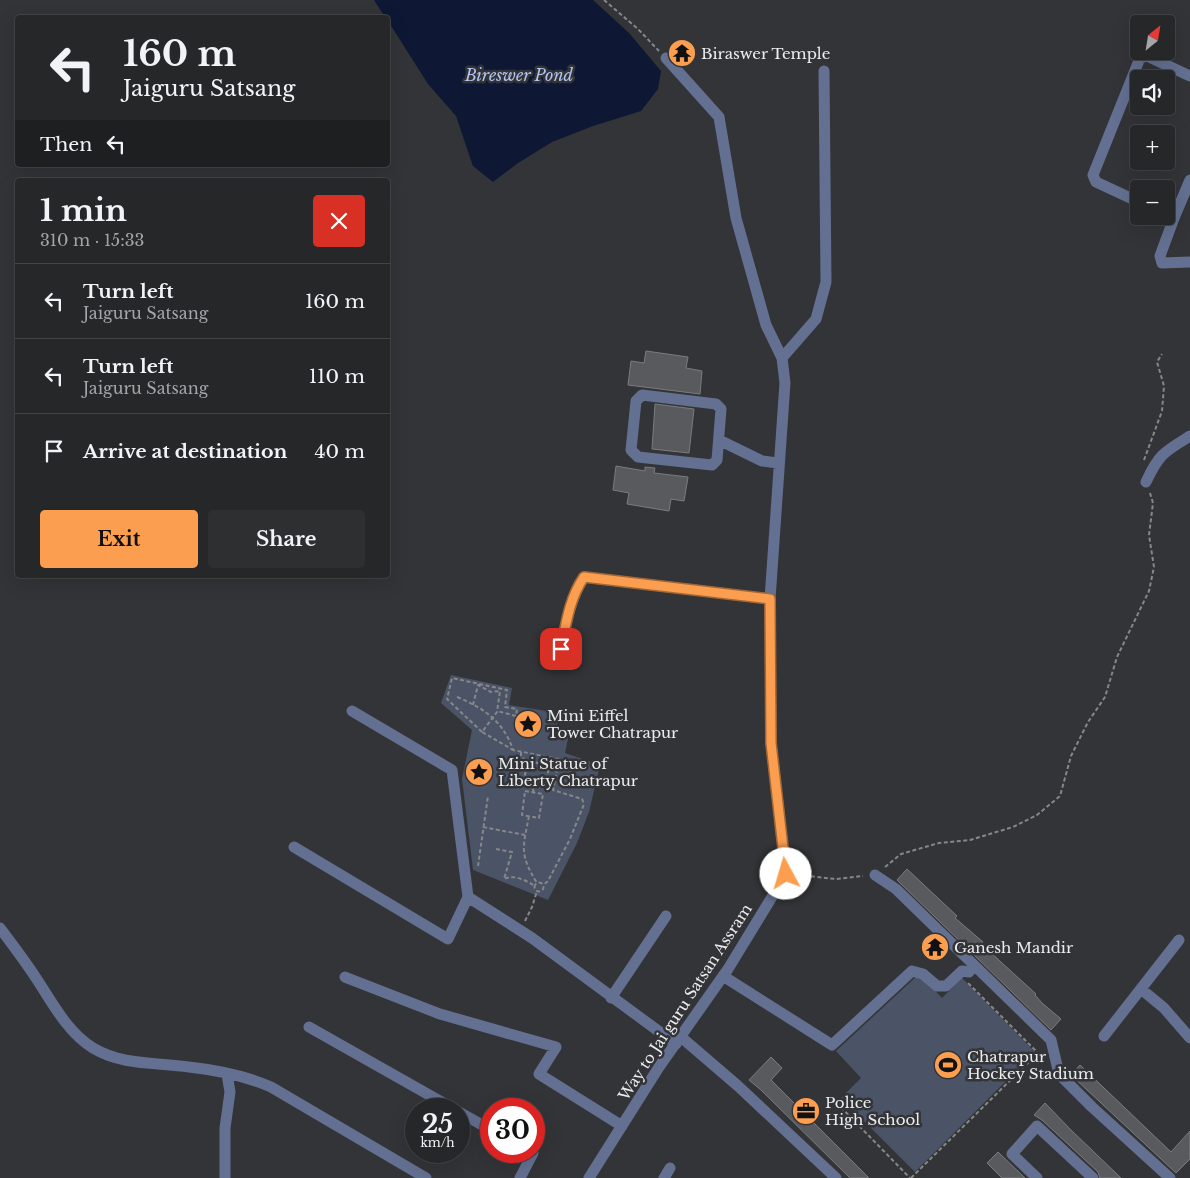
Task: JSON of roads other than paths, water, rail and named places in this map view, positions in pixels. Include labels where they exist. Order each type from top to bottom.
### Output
[{"type":"street","points":[[1130,198],[1096,182],[1093,175],[1140,58],[1147,56],[1190,76]]},
{"type":"street","points":[[561,649],[569,610],[578,586],[584,577],[770,599],[785,383],[782,358],[766,325],[736,218],[719,117],[666,58]]},
{"type":"street","points":[[782,358],[816,319],[826,282],[824,70]]},
{"type":"street","points":[[1175,207],[1190,180]]},
{"type":"street","points":[[1168,225],[1160,256],[1162,263],[1190,262]]},
{"type":"street","points":[[642,395],[716,404],[721,409],[719,440],[717,460],[712,465],[638,457],[631,450],[636,401],[642,395]]},
{"type":"street","points":[[1146,482],[1164,452],[1190,436]]},
{"type":"street","points":[[719,440],[762,461],[778,463]]},
{"type":"street","name":"Way to Jai guru Satsan Assram","points":[[592,1177],[659,1067],[723,976],[786,874],[771,743],[770,599]]},
{"type":"street","points":[[294,847],[448,939],[468,897],[452,770],[352,711]]},
{"type":"street","points":[[875,875],[896,889],[1051,1040],[1059,1074],[1092,1107],[1170,1178]]},
{"type":"street","points":[[468,897],[519,930],[611,998],[678,1041],[738,1086],[829,1176]]},
{"type":"street","points":[[611,998],[666,916]]},
{"type":"street","points":[[0,928],[35,976],[52,1004],[74,1032],[93,1048],[117,1059],[164,1066],[188,1066],[255,1080],[426,1178]]},
{"type":"street","points":[[1104,1036],[1179,940]]},
{"type":"street","points":[[723,976],[832,1045],[912,972],[923,974],[937,986],[946,986],[964,973]]},
{"type":"street","points":[[345,977],[440,1014],[556,1047],[539,1074],[622,1126]]},
{"type":"street","points":[[1141,989],[1164,1008],[1190,1038]]},
{"type":"street","points":[[309,1027],[435,1098]]},
{"type":"street","points":[[225,1178],[225,1128],[230,1092],[227,1074]]},
{"type":"street","points":[[1037,1178],[1012,1154],[1037,1126],[1093,1178]]},
{"type":"street","points":[[520,1178],[528,1163]]},
{"type":"water","name":"Bireswer Pond","points":[[374,0],[593,0],[629,33],[661,71],[658,89],[641,111],[593,126],[552,142],[518,163],[493,182],[473,166],[456,116],[428,84],[390,24],[390,15],[384,15]]},
{"type":"place","name":"Biraswer Temple","points":[[682,53]]},
{"type":"place","name":"Mini Eiffel Tower Chatrapur","points":[[528,724]]},
{"type":"place","name":"Mini Statue of Liberty Chatrapur","points":[[479,772]]},
{"type":"place","name":"Ganesh Mandir","points":[[935,947]]},
{"type":"place","name":"Chatrapur Hockey Stadium","points":[[948,1065]]},
{"type":"place","name":"Police High School","points":[[806,1111]]}]
